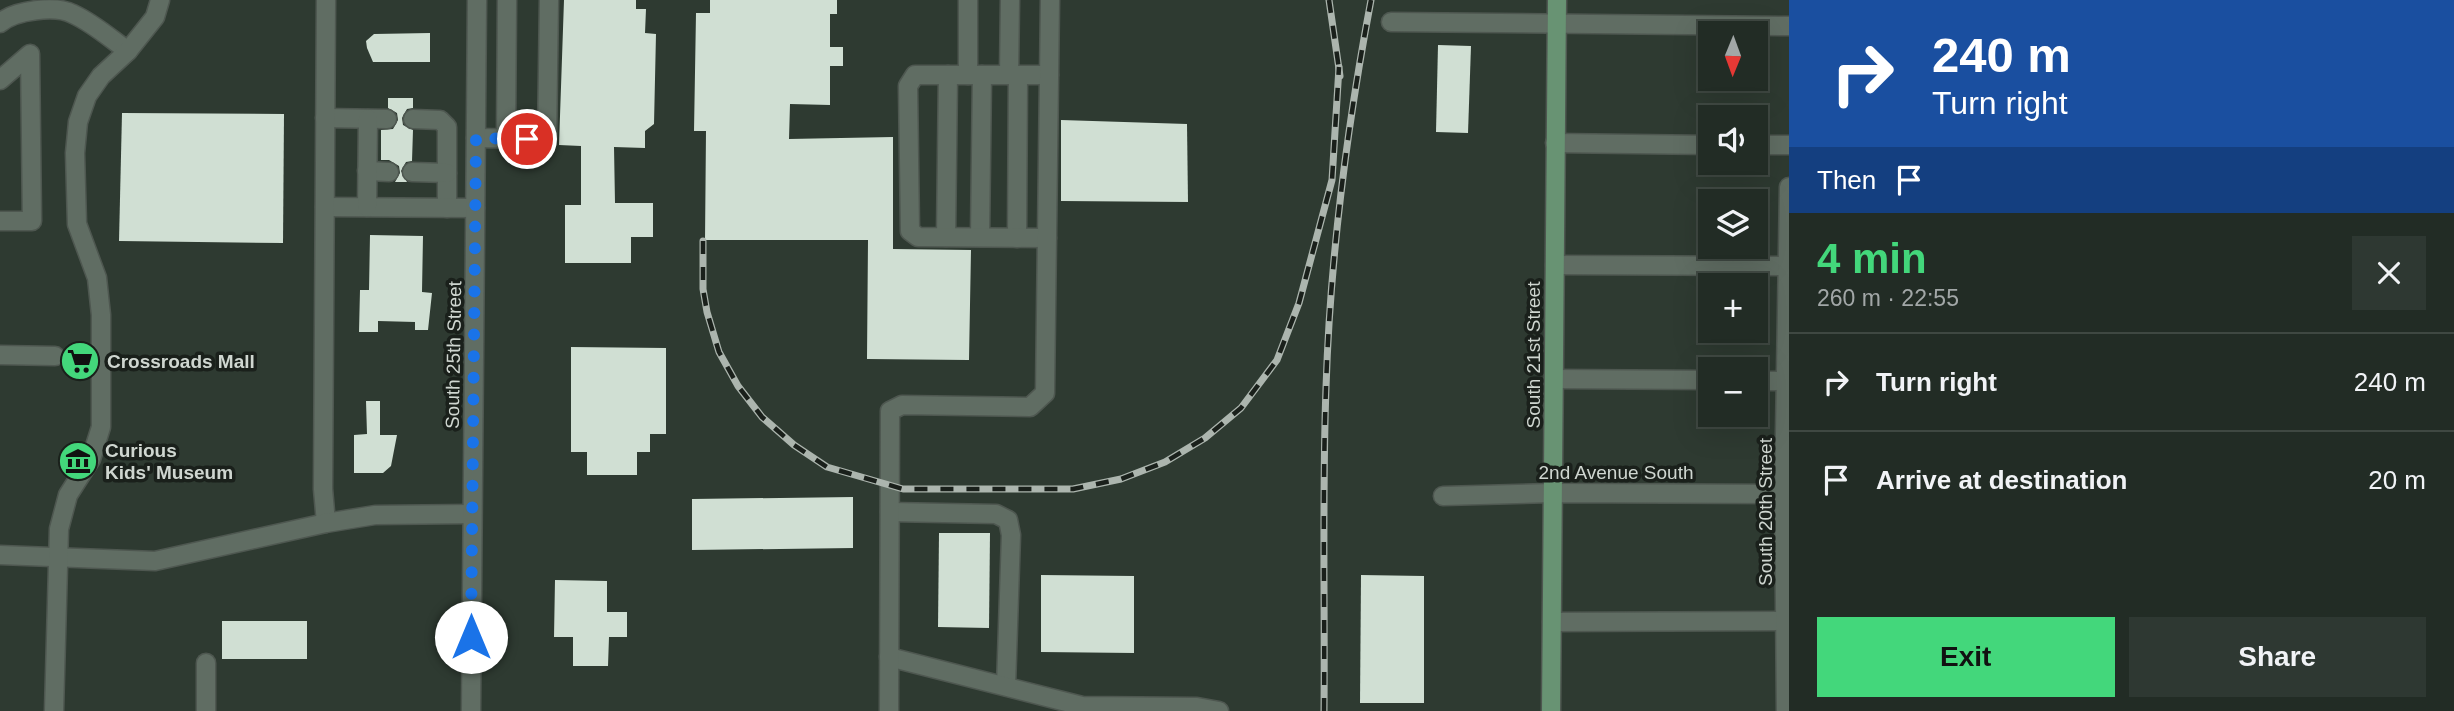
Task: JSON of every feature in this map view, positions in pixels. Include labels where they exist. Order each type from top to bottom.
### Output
[{"type":"main road","name":"South 21st Street","points":[[1551,711],[1557,0]]},
{"type":"street","points":[[54,711],[59,529],[68,495],[91,460],[101,427],[101,315],[97,278],[77,224],[75,153],[78,122],[87,96],[101,76],[128,51],[155,17],[160,0]]},
{"type":"street","points":[[326,0],[323,489],[326,523]]},
{"type":"street","name":"South 25th Street","points":[[471,711],[477,0]]},
{"type":"street","points":[[506,139],[507,0]]},
{"type":"street","points":[[447,149],[506,139],[547,139],[549,0]]},
{"type":"street","points":[[968,0],[975,75],[981,237]]},
{"type":"street","points":[[1010,0],[1017,237]]},
{"type":"street","points":[[889,711],[890,411],[902,405],[1030,407],[1045,393],[1050,0]]},
{"type":"street","points":[[0,23],[6,18],[35,10],[72,13],[128,51]]},
{"type":"street","points":[[1391,22],[1789,26]]},
{"type":"street","points":[[0,80],[30,54],[32,221],[0,221]]},
{"type":"street","points":[[1047,238],[918,237],[910,231],[908,86],[915,75],[1049,75]]},
{"type":"street","points":[[946,237],[948,75]]},
{"type":"street","points":[[325,118],[387,119]]},
{"type":"street","points":[[367,207],[368,119]]},
{"type":"street","points":[[413,119],[440,120],[447,127],[447,208]]},
{"type":"street","points":[[1555,143],[1698,145]]},
{"type":"street","points":[[1768,145],[1789,145]]},
{"type":"street","points":[[367,171],[389,172]]},
{"type":"street","points":[[412,172],[447,173]]},
{"type":"street","name":"South 20th Street","points":[[1786,711],[1789,187]]},
{"type":"street","points":[[325,207],[475,208]]},
{"type":"street","points":[[1555,265],[1789,266]]},
{"type":"street","points":[[0,355],[55,356]]},
{"type":"street","points":[[1554,379],[1698,380]]},
{"type":"street","points":[[1768,381],[1788,381]]},
{"type":"street","name":"2nd Avenue South","points":[[1443,496],[1553,493],[1787,494]]},
{"type":"street","points":[[890,512],[996,514],[1008,520],[1011,535],[1006,686]]},
{"type":"street","points":[[0,555],[155,561],[326,523],[375,515],[472,514]]},
{"type":"street","points":[[1552,622],[1788,621]]},
{"type":"street","points":[[889,657],[1082,706],[1197,707],[1219,711]]},
{"type":"street","points":[[206,663],[206,711]]},
{"type":"building","points":[[564,0],[636,0],[636,9],[646,9],[645,33],[656,34],[654,124],[645,131],[645,148],[614,147],[615,203],[653,203],[653,237],[631,237],[631,263],[565,263],[565,205],[581,205],[581,146],[559,145]]},
{"type":"building","points":[[710,0],[837,0],[837,14],[830,14],[830,47],[843,47],[843,66],[830,66],[830,105],[790,104],[789,139],[893,137],[893,249],[971,250],[969,360],[867,359],[868,240],[705,240],[706,131],[694,131],[696,13],[710,13]]},
{"type":"building","points":[[430,33],[430,62],[373,62],[367,48],[366,41],[374,34]]},
{"type":"building","points":[[1438,45],[1471,46],[1468,133],[1436,132]]},
{"type":"building","points":[[388,98],[413,98],[413,108],[407,109],[402,118],[403,125],[413,130],[412,161],[406,162],[401,171],[407,182],[395,182],[400,173],[399,166],[389,160],[381,160],[381,130],[393,129],[398,120],[397,113],[388,108]]},
{"type":"building","points":[[122,113],[284,114],[283,243],[119,241]]},
{"type":"building","points":[[1061,120],[1187,124],[1188,202],[1061,201]]},
{"type":"building","points":[[370,235],[423,236],[422,292],[432,293],[428,330],[415,330],[415,322],[378,321],[378,332],[359,332],[360,290],[369,290]]},
{"type":"building","points":[[571,347],[666,348],[666,434],[650,434],[650,452],[637,452],[637,475],[587,475],[587,452],[571,452]]},
{"type":"building","points":[[366,401],[380,401],[380,435],[397,435],[391,466],[383,473],[354,473],[354,435],[367,434]]},
{"type":"building","points":[[853,497],[853,548],[692,550],[692,499]]},
{"type":"building","points":[[939,533],[990,533],[989,628],[938,627]]},
{"type":"building","points":[[1041,575],[1134,576],[1134,653],[1041,652]]},
{"type":"building","points":[[1361,575],[1424,576],[1424,703],[1360,703]]},
{"type":"building","points":[[555,580],[607,581],[607,612],[627,612],[627,637],[609,637],[608,666],[573,666],[573,637],[554,637]]},
{"type":"building","points":[[222,621],[307,621],[307,659],[222,659]]},
{"type":"railway","points":[[1329,0],[1340,76]]},
{"type":"railway","points":[[1324,711],[1324,469],[1331,290],[1354,96],[1371,0]]},
{"type":"railway","points":[[703,241],[703,289],[719,352],[738,386],[762,417],[794,445],[827,467],[903,489],[1073,489],[1121,479],[1165,462],[1205,438],[1241,408],[1277,360],[1299,303],[1332,180],[1339,67]]},
{"type":"place","name":"Crossroads Mall","points":[[80,361]]},
{"type":"place","name":"Curious Kids' Museum","points":[[78,461]]},
{"type":"route","points":[[471,637],[476,138],[527,139]]}]
